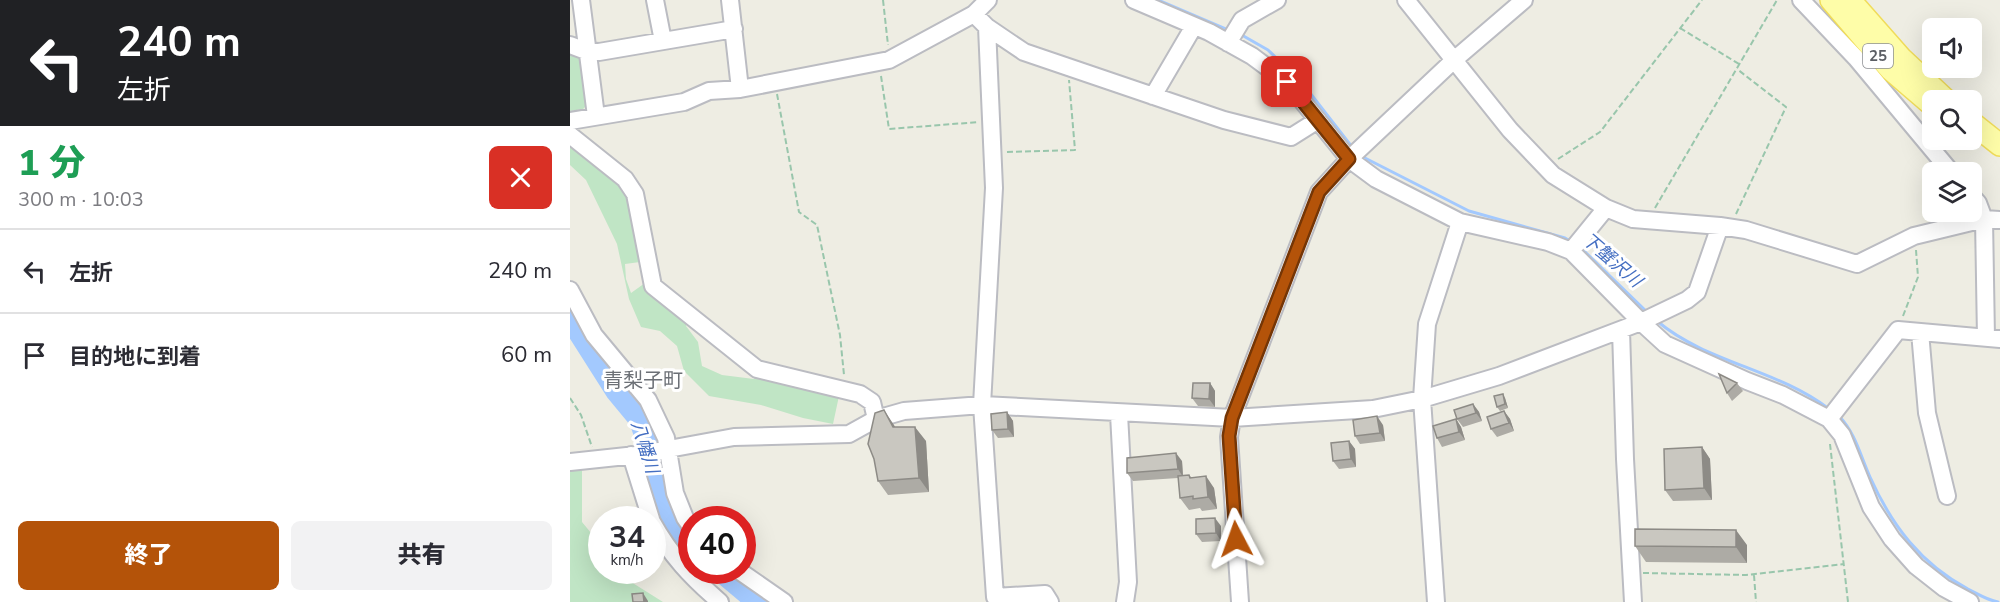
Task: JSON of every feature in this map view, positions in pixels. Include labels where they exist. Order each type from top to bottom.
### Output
[{"type":"main road","name":"25","points":[[1831,0],[1890,69],[1922,96]]},
{"type":"main road","name":"25","points":[[1850,0],[1901,58],[1935,90]]},
{"type":"main road","points":[[1982,131],[2000,146]]},
{"type":"main road","points":[[1982,137],[2000,146]]},
{"type":"street","points":[[580,0],[596,116]]},
{"type":"street","points":[[656,0],[663,41]]},
{"type":"street","points":[[730,0],[740,89]]},
{"type":"street","points":[[570,121],[684,102],[709,91],[740,89],[884,61],[974,14],[988,0]]},
{"type":"street","points":[[1134,0],[1194,26],[1252,56],[1287,82],[1349,159],[1376,179],[1460,222],[1548,242],[1571,251],[1665,344],[1783,395],[1829,419],[1842,435],[1871,507],[1892,539],[1916,566],[1944,588],[1970,602]]},
{"type":"street","points":[[1228,43],[1242,20],[1277,0]]},
{"type":"street","points":[[1406,0],[1510,130],[1553,175],[1606,208],[1633,219],[1725,227],[1756,233],[1857,264],[1914,236],[1992,220]]},
{"type":"street","points":[[1240,602],[1229,436],[1232,418],[1319,192],[1349,159],[1454,60],[1524,0]]},
{"type":"street","points":[[1801,0],[1856,58],[1942,162]]},
{"type":"street","points":[[974,14],[987,27],[1024,52],[1224,120],[1291,138],[1318,120]]},
{"type":"street","points":[[1153,96],[1194,26]]},
{"type":"street","points":[[987,27],[994,188],[982,405],[995,597],[1045,594],[1050,602]]},
{"type":"street","points":[[570,45],[586,51],[599,52],[734,29]]},
{"type":"street","points":[[570,135],[625,179],[635,194],[653,286],[757,369],[860,394],[872,402],[876,419]]},
{"type":"street","points":[[1571,251],[1606,208]]},
{"type":"street","points":[[1829,419],[1898,330],[1993,339],[1992,220],[1982,208]]},
{"type":"street","points":[[1436,602],[1422,399],[1427,324],[1460,222]]},
{"type":"street","points":[[570,462],[634,455],[734,437],[849,434],[876,419],[904,411],[982,405],[1119,414],[1232,418],[1373,409],[1422,399],[1499,376],[1641,322],[1687,300],[1697,292],[1725,227]]},
{"type":"street","points":[[570,290],[594,335],[648,400],[666,438],[665,450],[680,506]]},
{"type":"street","points":[[1621,330],[1633,602]]},
{"type":"street","points":[[1920,332],[1927,413],[1947,496]]},
{"type":"street","points":[[1119,414],[1128,582],[1125,602]]},
{"type":"street","points":[[634,455],[648,506]]},
{"type":"street","points":[[666,546],[693,578],[720,602]]},
{"type":"street","points":[[756,583],[784,602]]},
{"type":"path","points":[[883,0],[884,61],[889,129],[991,121]]},
{"type":"path","points":[[1545,167],[1600,132],[1702,0]]},
{"type":"path","points":[[1647,221],[1777,0]]},
{"type":"path","points":[[1680,28],[1739,64]]},
{"type":"path","points":[[992,152],[1075,150],[1068,67]]},
{"type":"path","points":[[1725,227],[1786,106],[1736,69]]},
{"type":"path","points":[[775,82],[799,212],[817,225],[826,261],[840,335],[845,390]]},
{"type":"path","points":[[1898,330],[1918,277],[1914,236]]},
{"type":"path","points":[[570,398],[581,415],[596,459]]},
{"type":"path","points":[[1829,419],[1828,430],[1848,602]]},
{"type":"path","points":[[1632,573],[1754,574],[1844,564]]},
{"type":"path","points":[[1754,574],[1756,602]]},
{"type":"green space","points":[[570,50],[582,59],[588,104],[583,109],[570,111]]},
{"type":"green space","points":[[570,143],[616,181],[631,200],[640,262],[625,264],[626,279],[631,293],[645,283],[689,320],[686,326],[698,342],[702,366],[722,375],[754,379],[757,374],[798,388],[839,396],[833,424],[803,418],[761,405],[709,396],[684,371],[677,346],[660,331],[641,327],[629,299],[617,244],[586,180],[570,165]]},
{"type":"green space","points":[[582,468],[582,522],[588,529],[588,584],[634,584],[663,602],[570,602],[570,469]]},
{"type":"building","points":[[1719,374],[1737,383],[1727,393]]},
{"type":"building","points":[[1193,383],[1210,383],[1209,399],[1192,398]]},
{"type":"building","points":[[1503,394],[1505,404],[1497,407],[1494,396]]},
{"type":"building","points":[[1473,404],[1476,413],[1457,419],[1454,410]]},
{"type":"building","points":[[884,410],[893,427],[915,427],[919,478],[878,481],[874,459],[868,444],[875,413]]},
{"type":"building","points":[[1504,411],[1509,423],[1491,429],[1487,417]]},
{"type":"building","points":[[1007,412],[1008,429],[992,430],[991,414]]},
{"type":"building","points":[[1377,416],[1380,433],[1355,436],[1353,420]]},
{"type":"building","points":[[1456,419],[1459,432],[1437,438],[1433,426]]},
{"type":"building","points":[[1349,441],[1351,459],[1333,461],[1331,443]]},
{"type":"building","points":[[1702,447],[1704,488],[1665,490],[1664,449]]},
{"type":"building","points":[[1176,453],[1178,469],[1127,473],[1127,458]]},
{"type":"building","points":[[1189,475],[1190,478],[1206,476],[1208,497],[1180,498],[1178,476]]},
{"type":"building","points":[[1215,518],[1216,533],[1196,534],[1196,519]]},
{"type":"building","points":[[1635,529],[1736,530],[1736,547],[1635,546]]},
{"type":"building","points":[[643,593],[644,602],[633,602],[632,594]]},
{"type":"waterway","name":"下蟹沢川","points":[[1158,0],[1228,30]]},
{"type":"waterway","name":"下蟹沢川","points":[[1240,34],[1268,50],[1303,84],[1352,147]]},
{"type":"waterway","name":"下蟹沢川","points":[[1361,156],[1469,211],[1570,241]]},
{"type":"waterway","name":"下蟹沢川","points":[[1581,248],[1647,312]]},
{"type":"waterway","name":"八幡川","points":[[570,320],[615,391],[639,420],[652,459],[658,501],[678,531]]},
{"type":"waterway","name":"下蟹沢川","points":[[1657,321],[1698,347],[1787,384],[1809,395],[1829,409]]},
{"type":"waterway","name":"下蟹沢川","points":[[1839,416],[1854,437],[1870,477],[1888,512],[1910,542],[1936,568],[1951,579],[1983,597],[1998,602]]},
{"type":"waterway","name":"八幡川","points":[[735,584],[756,602]]},
{"type":"district","name":"青梨子町","points":[[643,380]]},
{"type":"route","points":[[1236,539],[1229,436],[1232,418],[1319,192],[1349,159],[1287,82]]}]
